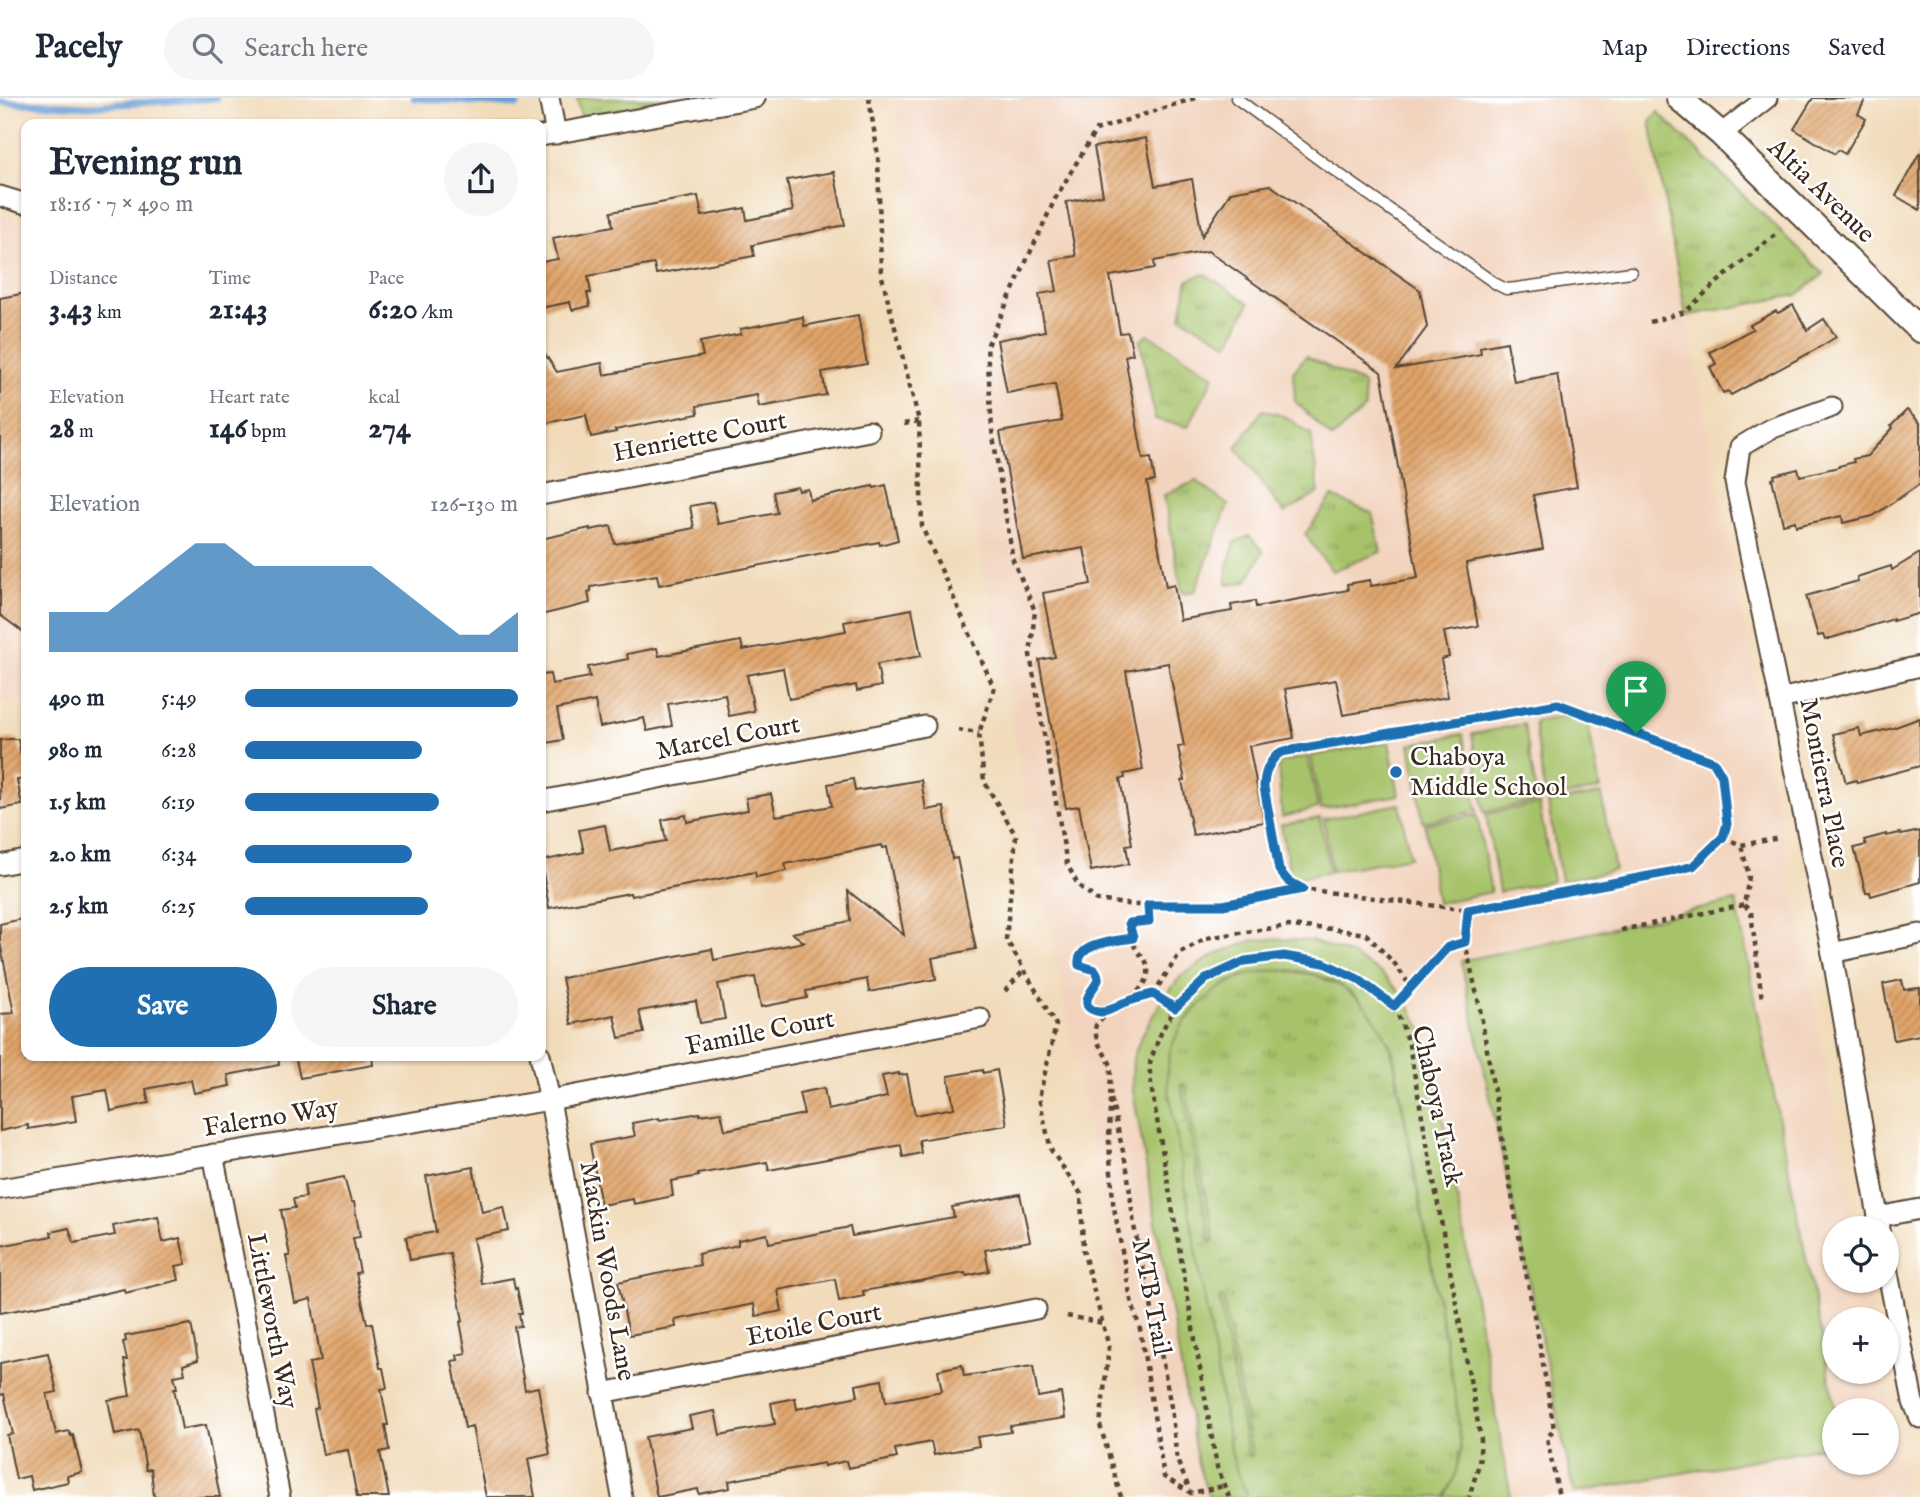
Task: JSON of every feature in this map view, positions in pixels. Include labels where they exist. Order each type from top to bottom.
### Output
[{"type":"street","points":[[549,98],[548,135],[755,98]]},
{"type":"street","name":"Altia Avenue","points":[[1679,98],[1721,134],[1919,326]]},
{"type":"street","points":[[1721,134],[1767,98]]},
{"type":"street","points":[[0,196],[21,202]]},
{"type":"street","name":"Montierra Place","points":[[1832,407],[1770,429],[1740,447],[1735,482],[1832,953],[1878,1216]]},
{"type":"street","name":"Henriette Court","points":[[546,494],[869,431]]},
{"type":"street","points":[[1780,699],[1920,666]]},
{"type":"street","name":"Marcel Court","points":[[546,800],[925,726]]},
{"type":"street","points":[[0,865],[21,861]]},
{"type":"street","points":[[1832,953],[1920,934]]},
{"type":"street","name":"Famille Court","points":[[550,1100],[980,1018]]},
{"type":"street","name":"Mackin Woods Lane","points":[[541,1061],[622,1497]]},
{"type":"street","name":"Falerno Way","points":[[0,1189],[550,1100]]},
{"type":"street","name":"Littleworth Way","points":[[213,1154],[280,1497]]},
{"type":"street","points":[[1899,1216],[1920,1209]]},
{"type":"street","points":[[1892,1293],[1913,1402],[1920,1418]]},
{"type":"street","name":"Etoile Court","points":[[603,1393],[1036,1309]]},
{"type":"lane","points":[[1236,98],[1496,285],[1506,289],[1631,272]]},
{"type":"path","points":[[869,98],[878,156],[881,273],[919,421],[922,527],[994,688],[979,733],[984,781],[1016,836],[1006,939],[1056,1025],[1039,1098],[1051,1150],[1081,1194],[1083,1250],[1109,1347],[1100,1425],[1121,1497]]},
{"type":"path","points":[[1195,98],[1096,130],[1055,199],[986,346],[992,429],[1013,560],[1035,611],[1030,655],[1067,864],[1078,885],[1097,900],[1133,905],[1223,905],[1303,889],[1468,910],[1693,866],[1723,837],[1727,824],[1722,776],[1714,762],[1558,704],[1281,752],[1275,756],[1264,775],[1264,787],[1279,870],[1288,881],[1303,889]]},
{"type":"path","points":[[1650,322],[1685,312],[1775,235]]},
{"type":"path","points":[[904,424],[919,421]]},
{"type":"path","points":[[958,730],[979,733]]},
{"type":"path","points":[[1723,837],[1741,845],[1780,838]]},
{"type":"path","points":[[1741,845],[1749,876],[1744,905]]},
{"type":"path","points":[[1133,938],[1097,945],[1080,956],[1079,965],[1095,970],[1098,978],[1088,994],[1087,1004],[1091,1009],[1097,1012],[1111,1010],[1139,992],[1144,985],[1147,976],[1146,962],[1135,947],[1133,938],[1129,923],[1149,921],[1148,905]]},
{"type":"path","points":[[1621,930],[1744,905]]},
{"type":"path","points":[[1744,905],[1751,912],[1762,1000]]},
{"type":"path","points":[[1468,910],[1465,942],[1480,1009],[1554,1429],[1548,1438],[1559,1497]]},
{"type":"path","points":[[1122,1003],[1153,994],[1180,953],[1206,938],[1287,926],[1367,934],[1395,964],[1411,987]]},
{"type":"path","points":[[1394,1006],[1448,947],[1465,942]]},
{"type":"path","name":"Chaboya Track","points":[[1229,1497],[1217,1467],[1151,1085],[1150,1063],[1160,1035],[1175,1008],[1206,979],[1245,961],[1284,956],[1324,963],[1358,979],[1394,1006],[1409,1045],[1481,1440],[1479,1464],[1470,1496]]},
{"type":"path","points":[[1005,991],[1024,970]]},
{"type":"path","points":[[1153,994],[1175,1008]]},
{"type":"path","name":"MTB Trail","points":[[1111,1010],[1096,1024],[1095,1029],[1097,1041],[1111,1065],[1109,1142],[1113,1202],[1131,1300],[1140,1329],[1164,1477],[1191,1493]]},
{"type":"path","name":"MTB Trail","points":[[1110,1091],[1171,1407],[1177,1460],[1191,1493]]},
{"type":"path","points":[[1068,1316],[1103,1323]]},
{"type":"path","points":[[1191,1493],[1224,1486]]},
{"type":"path","points":[[1470,1496],[1478,1497]]},
{"type":"shaded area","name":"Chaboya Middle School","points":[[918,98],[1596,98],[1625,126],[1686,316],[1854,1216],[1822,1216],[1822,1293],[1868,1293],[1871,1307],[1822,1307],[1822,1384],[1885,1384],[1888,1398],[1822,1398],[1822,1475],[1899,1475],[1899,1459],[1906,1497],[1157,1497],[895,102]]},
{"type":"shaded area","points":[[0,216],[21,221],[21,699],[0,703]]},
{"type":"green space","points":[[577,98],[680,98],[581,117]]},
{"type":"green space","points":[[1658,112],[1824,274],[1797,295],[1686,316],[1650,121]]},
{"type":"green space","points":[[1205,274],[1249,303],[1229,344],[1181,317],[1188,280]]},
{"type":"green space","points":[[1148,334],[1214,376],[1188,427],[1155,419],[1140,341]]},
{"type":"green space","points":[[1306,356],[1363,384],[1365,408],[1332,438],[1295,401],[1293,372]]},
{"type":"green space","points":[[1263,410],[1286,417],[1311,434],[1319,493],[1284,513],[1236,447]]},
{"type":"green space","points":[[1196,481],[1228,505],[1195,591],[1182,593],[1164,495]]},
{"type":"green space","points":[[1332,497],[1372,513],[1381,552],[1332,571],[1305,534]]},
{"type":"green space","points":[[1249,536],[1263,551],[1247,582],[1227,584],[1227,568],[1235,542]]},
{"type":"green space","points":[[1586,712],[1600,789],[1546,800],[1534,722]]},
{"type":"green space","points":[[1524,724],[1538,801],[1484,812],[1472,734]]},
{"type":"green space","points":[[1463,734],[1477,811],[1423,822],[1410,744]]},
{"type":"green space","points":[[1389,742],[1399,795],[1321,809],[1311,756]]},
{"type":"green space","points":[[1308,757],[1318,808],[1282,817],[1278,762]]},
{"type":"green space","points":[[1601,794],[1615,870],[1561,881],[1548,803]]},
{"type":"green space","points":[[1400,804],[1410,857],[1332,871],[1324,819]]},
{"type":"green space","points":[[1539,804],[1553,881],[1499,892],[1486,814]]},
{"type":"green space","points":[[1477,815],[1491,892],[1437,903],[1425,824]]},
{"type":"green space","points":[[1320,818],[1330,872],[1291,879],[1281,825]]},
{"type":"green space","points":[[1736,901],[1822,1339],[1822,1384],[1831,1384],[1834,1398],[1822,1398],[1822,1447],[1574,1493],[1461,961]]},
{"type":"green space","points":[[1254,940],[1311,941],[1349,954],[1381,973],[1402,994],[1422,1029],[1432,1058],[1511,1497],[1445,1497],[1455,1476],[1461,1450],[1456,1399],[1393,1052],[1372,1014],[1349,991],[1313,974],[1283,970],[1253,973],[1214,992],[1186,1020],[1177,1034],[1169,1057],[1168,1087],[1230,1448],[1248,1497],[1209,1497],[1198,1465],[1132,1085],[1133,1058],[1160,1003],[1181,976],[1215,955]]},
{"type":"green space","points":[[1281,970],[1315,975],[1340,986],[1365,1005],[1382,1028],[1392,1052],[1456,1399],[1461,1450],[1455,1476],[1445,1497],[1248,1497],[1237,1473],[1230,1448],[1168,1087],[1168,1068],[1177,1034],[1197,1007],[1210,995],[1239,978],[1257,972]]},
{"type":"green space","points":[[1185,1084],[1214,1241],[1210,1242],[1181,1085]]},
{"type":"green space","points":[[1223,1298],[1252,1455],[1248,1456],[1219,1299]]},
{"type":"building","points":[[1813,98],[1866,98],[1858,114],[1866,119],[1845,154],[1838,150],[1835,154],[1794,129]]},
{"type":"building","points":[[1146,138],[1155,186],[1192,179],[1202,236],[1231,192],[1270,185],[1420,290],[1427,327],[1396,369],[1481,354],[1480,347],[1507,342],[1514,382],[1557,374],[1577,487],[1533,495],[1543,549],[1466,563],[1478,626],[1444,632],[1449,657],[1441,659],[1448,697],[1343,715],[1336,680],[1285,689],[1294,738],[1249,746],[1264,822],[1193,835],[1178,747],[1184,746],[1168,663],[1126,671],[1143,770],[1124,774],[1125,778],[1120,779],[1132,844],[1126,845],[1129,864],[1091,871],[1079,806],[1066,808],[1039,660],[1055,657],[1043,593],[1091,584],[1084,548],[1023,559],[1000,432],[1062,421],[1055,384],[1007,393],[997,340],[1045,331],[1039,294],[1057,291],[1051,260],[1076,256],[1066,202],[1103,195],[1094,147]],"holes":[[[1208,251],[1381,372],[1418,578],[1371,586],[1370,580],[1347,584],[1348,590],[1256,607],[1255,601],[1231,605],[1232,611],[1180,620],[1174,585],[1166,587],[1147,482],[1155,481],[1151,458],[1143,459],[1125,356],[1133,354],[1128,332],[1120,333],[1110,276],[1155,268],[1154,261]]]},
{"type":"building","points":[[1920,152],[1920,210],[1896,196]]},
{"type":"building","points":[[834,172],[845,225],[752,245],[754,256],[656,274],[654,264],[588,276],[591,293],[587,293],[590,306],[572,310],[570,302],[546,307],[546,261],[558,259],[553,238],[613,226],[611,212],[698,196],[702,216],[745,208],[747,220],[793,211],[787,180]]},
{"type":"building","points":[[21,294],[21,630],[0,615],[0,298]]},
{"type":"building","points":[[1793,305],[1807,330],[1824,319],[1836,337],[1731,395],[1728,391],[1723,393],[1710,367],[1716,364],[1710,352],[1753,329],[1750,325]]},
{"type":"building","points":[[858,315],[867,364],[822,372],[826,395],[759,407],[757,395],[697,406],[698,414],[591,437],[586,415],[546,423],[546,356],[557,372],[602,363],[604,375],[703,356],[700,342],[741,334],[740,329],[803,317],[804,326]]},
{"type":"building","points":[[1907,410],[1920,423],[1920,484],[1873,516],[1843,523],[1842,516],[1796,526],[1795,521],[1783,524],[1772,479],[1775,478],[1774,475],[1798,469],[1800,476],[1839,467],[1854,462],[1853,459],[1867,456]]},
{"type":"building","points":[[886,485],[898,540],[659,585],[657,575],[591,587],[588,592],[590,603],[546,614],[546,538],[611,526],[615,544],[694,528],[690,506],[713,502],[718,524],[777,513],[773,492],[798,487],[799,491],[808,489],[810,500],[873,486]]},
{"type":"building","points":[[1920,553],[1920,613],[1825,640],[1823,635],[1818,636],[1806,596],[1858,581],[1857,577],[1891,566],[1892,570]]},
{"type":"building","points":[[912,609],[921,656],[877,664],[881,686],[857,691],[856,685],[789,699],[783,668],[747,675],[754,711],[729,716],[725,694],[668,704],[672,726],[647,731],[644,718],[600,727],[595,701],[557,709],[563,740],[546,743],[546,674],[550,674],[552,684],[590,677],[588,667],[628,659],[627,654],[657,648],[659,656],[741,641],[743,650],[846,631],[844,622]]},
{"type":"building","points":[[1920,718],[1920,766],[1857,783],[1856,780],[1846,783],[1833,734],[1859,728],[1861,736]]},
{"type":"building","points":[[18,739],[21,780],[17,780],[21,805],[0,809],[0,740]]},
{"type":"building","points":[[853,779],[855,791],[921,780],[926,810],[944,807],[952,859],[957,858],[976,949],[932,958],[936,979],[869,992],[867,979],[806,991],[807,998],[761,1007],[755,977],[718,984],[725,1019],[700,1023],[696,1001],[639,1011],[644,1033],[619,1038],[614,1015],[571,1024],[562,978],[712,949],[714,960],[804,942],[792,933],[850,921],[848,891],[904,935],[887,847],[883,848],[882,845],[785,864],[787,871],[756,877],[755,872],[631,896],[630,893],[549,908],[546,860],[584,852],[579,830],[605,825],[610,851],[666,841],[662,820],[686,815],[687,822],[748,810],[746,798],[771,794],[776,816],[832,806],[828,784]]},
{"type":"building","points":[[1920,831],[1920,882],[1871,896],[1870,892],[1866,893],[1854,848],[1866,845],[1864,840],[1886,834],[1901,835]]},
{"type":"building","points":[[21,919],[21,1061],[279,1061],[279,1065],[228,1075],[230,1086],[194,1093],[191,1080],[146,1089],[149,1103],[111,1111],[107,1090],[72,1096],[76,1121],[28,1129],[28,1125],[0,1131],[0,1014],[14,1013],[0,942],[0,924]]},
{"type":"building","points":[[1902,980],[1904,990],[1920,988],[1920,1035],[1894,1040],[1883,984]]},
{"type":"building","points":[[296,1061],[373,1061],[373,1065],[300,1078]]},
{"type":"building","points":[[983,1070],[983,1073],[997,1070],[1007,1125],[919,1140],[921,1153],[903,1157],[901,1145],[769,1170],[767,1162],[698,1174],[699,1176],[671,1181],[673,1196],[634,1204],[633,1199],[601,1205],[590,1144],[635,1136],[632,1123],[721,1112],[725,1130],[804,1114],[799,1093],[824,1088],[828,1110],[887,1097],[882,1076],[899,1073],[907,1074],[915,1115],[954,1108],[948,1076]]},
{"type":"building","points":[[473,1167],[482,1212],[504,1207],[509,1231],[473,1238],[482,1284],[513,1278],[515,1289],[517,1288],[522,1313],[519,1313],[521,1326],[514,1327],[525,1390],[538,1387],[550,1454],[528,1459],[535,1497],[486,1497],[472,1426],[465,1428],[452,1361],[458,1360],[457,1355],[466,1353],[450,1253],[410,1260],[406,1237],[436,1232],[426,1176]]},
{"type":"building","points":[[344,1177],[351,1202],[354,1202],[360,1237],[353,1238],[360,1272],[356,1273],[367,1324],[372,1323],[380,1368],[383,1368],[387,1388],[381,1389],[388,1425],[385,1425],[389,1450],[380,1452],[389,1497],[357,1497],[348,1450],[323,1454],[309,1363],[321,1361],[311,1299],[295,1303],[286,1256],[290,1256],[281,1210],[295,1208],[293,1199],[306,1197],[304,1185]]},
{"type":"building","points":[[1020,1194],[1030,1241],[985,1250],[989,1271],[863,1291],[864,1296],[839,1301],[835,1279],[778,1290],[782,1311],[756,1316],[754,1304],[675,1320],[676,1327],[629,1335],[618,1282],[700,1265],[698,1254],[738,1245],[738,1240],[767,1234],[769,1243],[850,1227],[852,1236],[954,1217],[952,1207]]},
{"type":"building","points":[[158,1217],[163,1242],[180,1238],[186,1264],[176,1266],[179,1280],[125,1293],[124,1289],[0,1313],[0,1246],[52,1236],[51,1232],[69,1228],[74,1243],[115,1235],[113,1226]]},
{"type":"building","points":[[191,1324],[198,1360],[183,1365],[185,1374],[174,1376],[177,1388],[174,1388],[182,1429],[206,1425],[220,1497],[154,1497],[151,1469],[146,1470],[139,1430],[115,1435],[108,1400],[130,1396],[124,1360],[127,1360],[123,1342],[126,1341],[125,1336]]},
{"type":"building","points":[[48,1353],[57,1392],[47,1394],[56,1434],[69,1431],[71,1436],[73,1435],[82,1472],[67,1476],[68,1482],[32,1490],[29,1476],[16,1479],[7,1435],[13,1434],[4,1394],[0,1395],[0,1363]]},
{"type":"building","points":[[962,1365],[964,1376],[1033,1366],[1038,1397],[1061,1393],[1065,1418],[1010,1426],[1011,1432],[977,1437],[979,1446],[934,1455],[931,1442],[895,1449],[897,1458],[848,1468],[846,1461],[824,1466],[824,1463],[729,1481],[730,1488],[699,1494],[698,1489],[657,1497],[645,1437],[692,1428],[689,1416],[715,1411],[720,1435],[775,1424],[771,1403],[795,1398],[797,1409],[858,1396],[856,1385],[882,1380],[886,1402],[942,1391],[938,1370]]},
{"type":"waterway","points":[[0,102],[89,106],[216,98]]},
{"type":"waterway","points":[[414,98],[517,105]]},
{"type":"place","name":"Chaboya Middle School","points":[[1396,772]]},
{"type":"route","points":[[1558,704],[1636,733],[1714,762],[1722,776],[1727,824],[1723,837],[1693,866],[1468,910],[1465,942],[1448,947],[1394,1006],[1358,979],[1324,963],[1284,956],[1245,961],[1206,979],[1175,1008],[1153,994],[1103,1012],[1091,1009],[1087,1004],[1088,994],[1098,981],[1098,974],[1095,970],[1079,965],[1080,956],[1097,945],[1133,938],[1129,923],[1149,921],[1148,905],[1223,905],[1303,889],[1288,881],[1279,870],[1269,820],[1264,775],[1275,756],[1281,752],[1558,704]]}]
